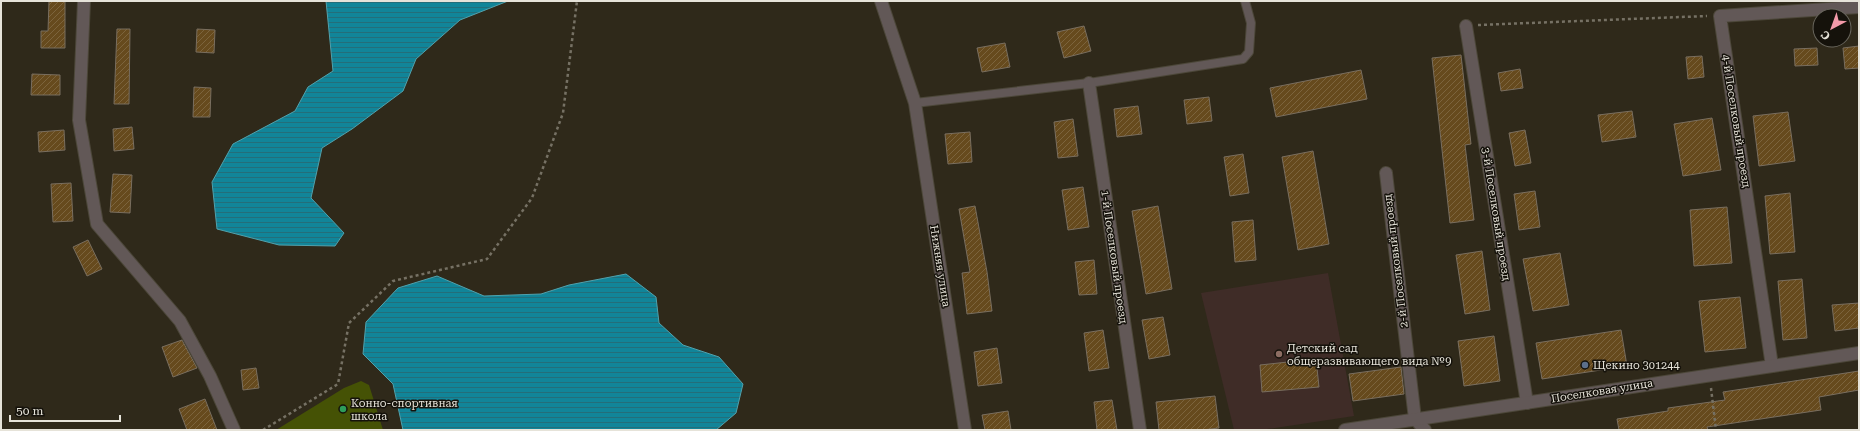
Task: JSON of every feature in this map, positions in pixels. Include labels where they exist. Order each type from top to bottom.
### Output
[{"type":"street","points":[[84,1],[79,120],[97,224],[180,321],[210,376],[234,430]]},
{"type":"street","name":"Нижняя улица","points":[[881,1],[914,103],[965,430]]},
{"type":"street","points":[[1720,16],[1859,7]]},
{"type":"street","name":"4-й Поселковый проезд","points":[[1720,16],[1772,366]]},
{"type":"street","name":"3-й Поселковый проезд","points":[[1466,26],[1527,402]]},
{"type":"street","name":"1-й Поселковый проезд","points":[[1089,83],[1140,430]]},
{"type":"street","name":"2-й Поселковый проезд","points":[[1386,174],[1415,419]]},
{"type":"street","name":"Поселковая улица","points":[[1345,430],[1859,352]]},
{"type":"street","points":[[1415,419],[1425,430]]},
{"type":"lane","points":[[914,103],[1089,83],[1243,58],[1249,52],[1251,23],[1245,1]]},
{"type":"path","points":[[263,430],[338,384],[349,323],[394,281],[487,259],[532,198],[563,113],[577,1]]},
{"type":"path","points":[[1466,26],[1720,16]]},
{"type":"path","points":[[1710,375],[1716,430]]},
{"type":"shaded area","name":"Детский сад общеразвивающего вида №9","points":[[1328,273],[1354,416],[1261,430],[1234,430],[1201,293]]},
{"type":"green space","name":"Конно-спортивная школа","points":[[361,381],[369,385],[383,430],[276,430],[344,388]]},
{"type":"water","points":[[326,1],[508,1],[460,20],[416,59],[403,91],[352,129],[322,148],[311,198],[344,233],[335,246],[279,245],[217,229],[212,182],[233,144],[295,111],[308,87],[333,71]]},
{"type":"water","points":[[626,274],[656,297],[659,323],[683,345],[719,357],[743,384],[736,413],[716,430],[403,430],[393,384],[363,354],[366,322],[398,288],[437,276],[484,296],[541,294],[569,285]]},
{"type":"building","points":[[49,1],[65,1],[65,48],[41,48],[41,31],[48,31]]},
{"type":"building","points":[[1084,26],[1091,51],[1064,58],[1057,32]]},
{"type":"building","points":[[117,29],[130,29],[129,104],[114,104]]},
{"type":"building","points":[[197,29],[215,30],[214,53],[196,52]]},
{"type":"building","points":[[1005,43],[1010,67],[982,72],[977,48]]},
{"type":"building","points":[[1859,46],[1859,68],[1845,69],[1843,48]]},
{"type":"building","points":[[1817,48],[1818,65],[1795,66],[1794,49]]},
{"type":"building","points":[[1461,55],[1471,144],[1465,145],[1474,220],[1450,223],[1432,58]]},
{"type":"building","points":[[1702,56],[1704,77],[1688,79],[1686,57]]},
{"type":"building","points":[[1520,69],[1523,88],[1501,91],[1498,73]]},
{"type":"building","points":[[1361,70],[1367,99],[1276,117],[1270,88]]},
{"type":"building","points":[[32,74],[60,75],[60,95],[31,95]]},
{"type":"building","points":[[194,87],[211,88],[210,117],[193,117]]},
{"type":"building","points":[[1209,97],[1212,121],[1187,124],[1184,100]]},
{"type":"building","points":[[1138,106],[1142,134],[1117,137],[1114,109]]},
{"type":"building","points":[[1632,111],[1636,137],[1602,142],[1598,115]]},
{"type":"building","points":[[1788,112],[1795,161],[1759,166],[1753,116]]},
{"type":"building","points":[[1712,118],[1721,170],[1683,176],[1674,124]]},
{"type":"building","points":[[1073,119],[1078,156],[1058,158],[1054,122]]},
{"type":"building","points":[[132,127],[134,149],[114,151],[113,129]]},
{"type":"building","points":[[64,130],[65,150],[39,152],[38,132]]},
{"type":"building","points":[[1525,130],[1531,163],[1515,166],[1509,133]]},
{"type":"building","points":[[970,132],[972,162],[948,164],[945,134]]},
{"type":"building","points":[[1313,151],[1329,244],[1298,250],[1282,157]]},
{"type":"building","points":[[1243,154],[1249,193],[1230,196],[1224,157]]},
{"type":"building","points":[[113,174],[132,175],[130,213],[110,212]]},
{"type":"building","points":[[71,183],[73,221],[53,222],[51,184]]},
{"type":"building","points":[[1083,187],[1089,227],[1068,230],[1062,190]]},
{"type":"building","points":[[1535,191],[1540,227],[1519,230],[1514,194]]},
{"type":"building","points":[[1790,193],[1795,252],[1770,254],[1765,196]]},
{"type":"building","points":[[975,206],[987,272],[992,311],[967,314],[962,273],[970,272],[959,209]]},
{"type":"building","points":[[1158,206],[1172,289],[1146,294],[1132,211]]},
{"type":"building","points":[[1727,207],[1732,263],[1694,266],[1690,210]]},
{"type":"building","points":[[1253,220],[1256,260],[1235,262],[1232,222]]},
{"type":"building","points":[[88,240],[102,269],[87,276],[73,247]]},
{"type":"building","points":[[1482,251],[1490,310],[1465,314],[1456,255]]},
{"type":"building","points":[[1560,253],[1569,305],[1533,311],[1523,259]]},
{"type":"building","points":[[1094,260],[1097,294],[1079,295],[1075,262]]},
{"type":"building","points":[[1802,279],[1807,338],[1783,340],[1778,281]]},
{"type":"building","points":[[1740,297],[1746,348],[1705,352],[1699,301]]},
{"type":"building","points":[[1859,303],[1859,328],[1835,331],[1832,305]]},
{"type":"building","points":[[1163,317],[1170,355],[1149,359],[1142,320]]},
{"type":"building","points":[[1103,330],[1109,368],[1089,371],[1084,333]]},
{"type":"building","points":[[1621,330],[1627,366],[1542,379],[1536,343]]},
{"type":"building","points":[[1494,336],[1500,381],[1464,386],[1458,341]]},
{"type":"building","points":[[182,340],[197,368],[173,377],[162,347]]},
{"type":"building","points":[[997,348],[1002,383],[978,386],[974,352]]},
{"type":"building","points":[[1316,359],[1319,387],[1262,392],[1260,365]]},
{"type":"building","points":[[1401,367],[1404,394],[1353,401],[1349,374]]},
{"type":"building","points":[[256,368],[259,388],[243,390],[241,370]]},
{"type":"building","points":[[1859,371],[1859,390],[1819,397],[1821,410],[1707,427],[1708,430],[1619,430],[1617,419],[1668,411],[1668,408],[1725,400],[1723,392]]},
{"type":"building","points":[[1215,396],[1219,428],[1202,430],[1159,430],[1156,402]]},
{"type":"building","points":[[205,399],[217,430],[187,430],[179,409]]},
{"type":"building","points":[[1112,400],[1117,430],[1097,430],[1094,402]]},
{"type":"building","points":[[1008,411],[1011,430],[985,430],[982,415]]},
{"type":"place","name":"Детский сад общеразвивающего вида №9","points":[[1279,354]]},
{"type":"place","name":"Щекино 301244","points":[[1585,365]]},
{"type":"place","name":"Конно-спортивная школа","points":[[343,409]]}]
